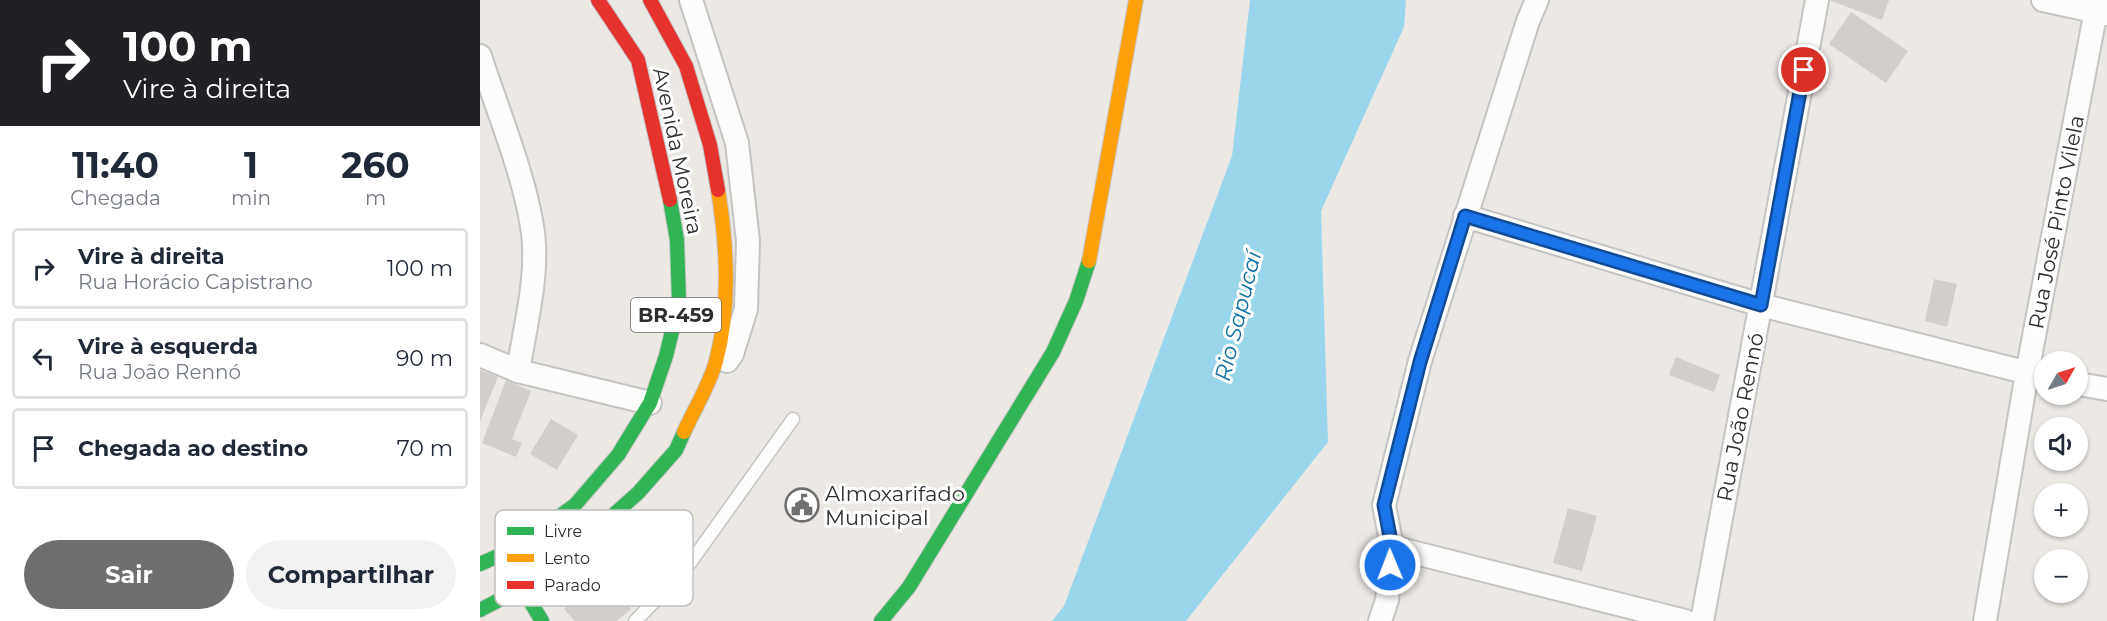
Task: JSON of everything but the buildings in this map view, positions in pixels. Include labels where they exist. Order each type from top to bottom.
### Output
[{"type":"main road","name":"Avenida Moreira","points":[[569,510],[618,456],[650,403],[666,356],[679,302],[677,240],[668,184],[638,60],[597,0]]},
{"type":"main road","name":"BR-459","points":[[619,510],[638,493],[676,450],[716,362],[724,320],[726,268],[721,210],[710,145],[686,66],[650,0]]},
{"type":"main road","points":[[881,621],[909,587],[1053,352],[1076,301],[1089,260],[1136,0]]},
{"type":"main road","name":"Avenida Moreira","points":[[480,564],[495,557]]},
{"type":"main road","name":"BR-459","points":[[480,610],[495,602]]},
{"type":"main road","points":[[533,606],[542,621]]},
{"type":"street","points":[[691,0],[736,143],[748,241],[746,309],[732,354],[696,407]]},
{"type":"street","points":[[1380,621],[1387,600],[1392,547],[1384,505],[1420,362],[1528,21],[1537,0]]},
{"type":"street","name":"Rua João Rennó","points":[[1702,621],[1817,0]]},
{"type":"street","points":[[2043,0],[2100,8]]},
{"type":"street","name":"Rua José Pinto Vilela","points":[[2040,351],[2100,8]]},
{"type":"street","points":[[480,56],[520,178],[532,228],[534,275],[518,371]]},
{"type":"street","points":[[1465,216],[1761,305],[2034,374]]},
{"type":"street","points":[[480,355],[518,371],[650,403]]},
{"type":"street","name":"Rua José Pinto Vilela","points":[[1985,621],[2034,385]]},
{"type":"street","points":[[2088,386],[2107,389]]},
{"type":"street","points":[[1392,547],[1685,621]]},
{"type":"lane","points":[[693,559],[793,419]]},
{"type":"lane","points":[[634,621],[649,606]]},
{"type":"water","name":"Rio Sapucaí","points":[[1250,0],[1406,0],[1404,27],[1321,211],[1328,442],[1186,621],[1052,621],[1064,606],[1232,156]]},
{"type":"traffic: fast","points":[[568,510],[618,455],[650,403],[666,356],[679,302],[677,240],[670,200]]},
{"type":"traffic: fast","points":[[881,621],[909,587],[1053,352],[1076,301],[1089,261]]},
{"type":"traffic: fast","points":[[619,510],[638,493],[676,450],[684,432]]},
{"type":"traffic: fast","points":[[480,564],[495,557]]},
{"type":"traffic: fast","points":[[480,610],[495,602]]},
{"type":"traffic: fast","points":[[533,606],[542,621]]},
{"type":"traffic: slow","points":[[1089,261],[1136,0]]},
{"type":"traffic: slow","points":[[684,432],[713,370],[724,319],[726,297],[724,232],[718,190]]},
{"type":"traffic: jam","points":[[598,0],[638,60],[670,200]]},
{"type":"traffic: jam","points":[[650,0],[686,66],[710,145],[718,190]]},
{"type":"place","name":"Almoxarifado Municipal","points":[[802,505]]},
{"type":"route","points":[[1390,565],[1392,547],[1384,505],[1420,362],[1465,216],[1761,305],[1804,70]]}]
